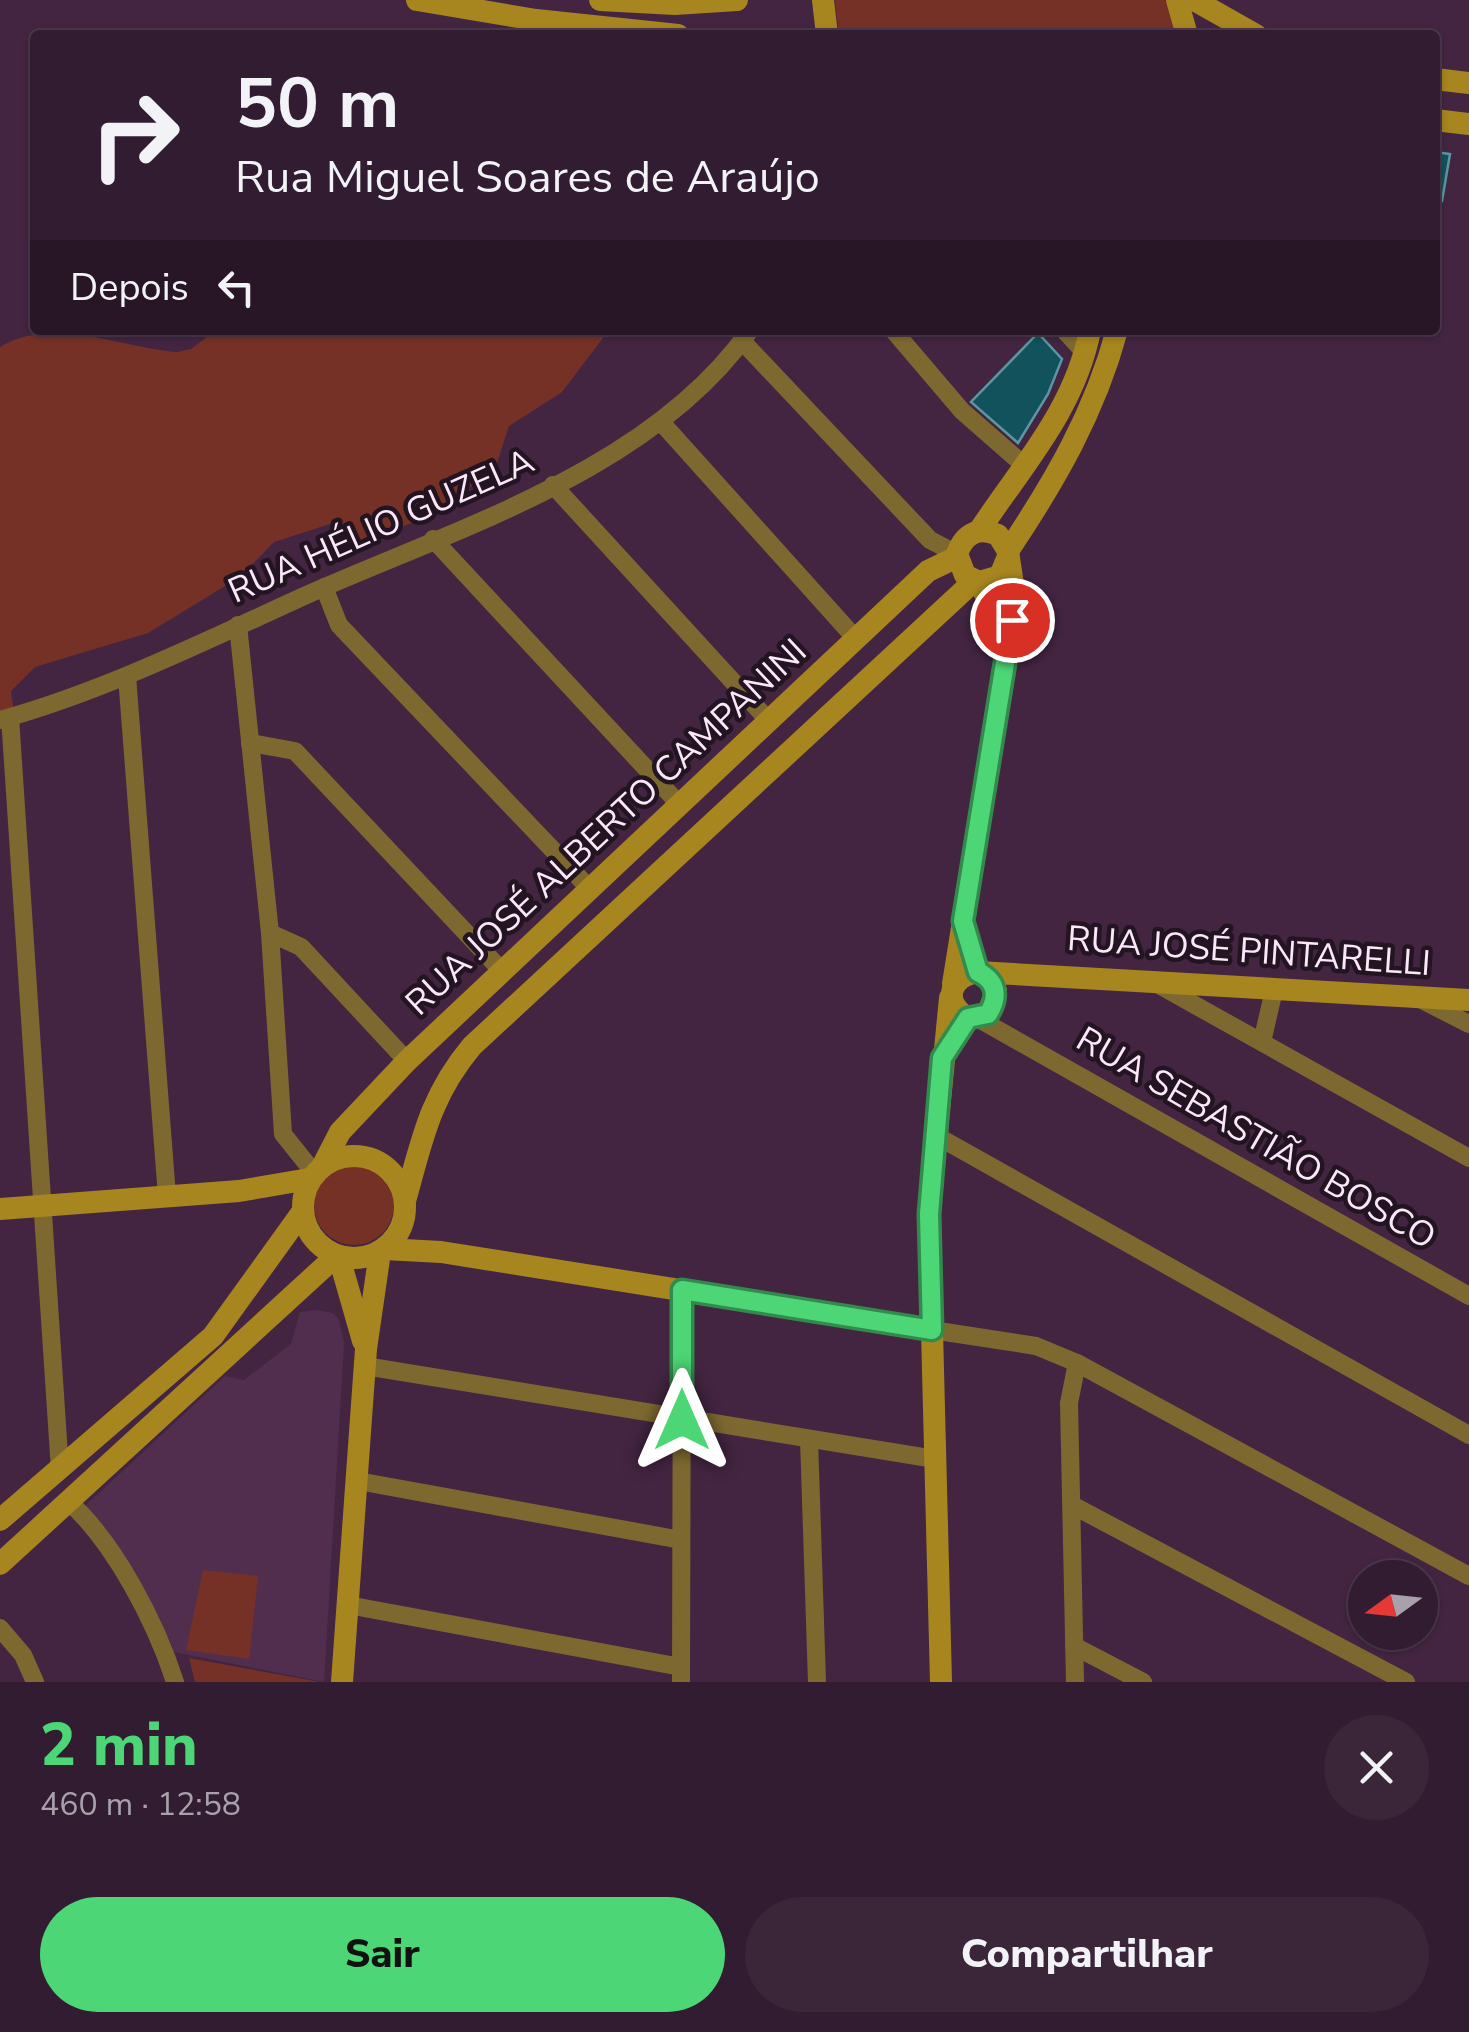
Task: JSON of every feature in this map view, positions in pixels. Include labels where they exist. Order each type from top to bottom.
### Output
[{"type":"street","points":[[417,0],[585,30]]},
{"type":"street","points":[[600,0],[706,4],[737,0]]},
{"type":"street","points":[[823,0],[826,30]]},
{"type":"street","points":[[1177,0],[1186,30]]},
{"type":"street","points":[[1194,0],[1247,30]]},
{"type":"street","points":[[1440,80],[1469,83]]},
{"type":"street","points":[[1440,121],[1469,124]]},
{"type":"street","points":[[746,335],[930,540],[957,555],[965,575],[977,581],[1008,641]]},
{"type":"street","name":"RUA HÉLIO GUZELA","points":[[5,719],[127,676],[611,456],[661,422],[746,335]]},
{"type":"street","points":[[897,335],[962,412],[1026,466]]},
{"type":"street","points":[[977,581],[1000,576],[1008,554],[1085,422],[1115,335]]},
{"type":"street","points":[[957,555],[1026,466],[1066,400],[1087,341]]},
{"type":"street","points":[[661,422],[856,640]]},
{"type":"street","points":[[553,485],[769,721]]},
{"type":"street","points":[[941,1682],[929,1214],[942,1058],[1015,598],[1008,554],[998,535],[979,531]]},
{"type":"street","points":[[433,539],[680,805]]},
{"type":"street","name":"RUA JOSÉ ALBERTO CAMPANINI","points":[[315,1174],[340,1132],[407,1062],[928,572],[957,555]]},
{"type":"street","name":"RUA JOSÉ ALBERTO CAMPANINI","points":[[406,1206],[431,1106],[448,1075],[472,1046],[977,581]]},
{"type":"street","points":[[324,587],[339,625],[590,889]]},
{"type":"street","points":[[238,626],[270,933],[283,1134],[315,1174]]},
{"type":"street","points":[[127,676],[167,1196]]},
{"type":"street","points":[[5,719],[60,1470]]},
{"type":"street","points":[[250,743],[294,751],[502,971]]},
{"type":"street","points":[[942,1058],[978,1017],[987,980],[963,921]]},
{"type":"street","points":[[270,933],[302,947],[407,1062]]},
{"type":"street","name":"RUA JOSÉ PINTARELLI","points":[[952,991],[964,974],[987,980],[1025,972],[1469,1000]]},
{"type":"street","points":[[1151,980],[1469,1158]]},
{"type":"street","points":[[1262,1042],[1274,990]]},
{"type":"street","points":[[952,991],[956,1011],[978,1017]]},
{"type":"street","points":[[1418,998],[1469,1024]]},
{"type":"street","name":"RUA SEBASTIÃO BOSCO","points":[[978,1017],[1469,1296]]},
{"type":"street","points":[[935,1135],[1469,1436]]},
{"type":"street","points":[[0,1209],[239,1191],[315,1174],[338,1158],[374,1159],[400,1184],[416,1232],[440,1252]]},
{"type":"street","points":[[0,1520],[214,1336],[303,1207],[315,1174]]},
{"type":"street","points":[[239,1191],[303,1207]]},
{"type":"street","points":[[342,1682],[365,1357],[382,1250],[403,1225],[406,1206]]},
{"type":"street","points":[[303,1207],[308,1230],[338,1256],[353,1259],[382,1250],[440,1252],[1036,1346],[1077,1362],[1469,1576]]},
{"type":"street","points":[[338,1256],[365,1357]]},
{"type":"street","points":[[0,1564],[338,1256]]},
{"type":"street","points":[[348,1605],[681,1674],[682,1290]]},
{"type":"street","points":[[365,1357],[682,1420],[936,1459]]},
{"type":"street","points":[[1075,1682],[1070,1404],[1077,1362]]},
{"type":"street","points":[[809,1439],[817,1682]]},
{"type":"street","points":[[358,1481],[682,1540]]},
{"type":"street","points":[[68,1501],[82,1514],[138,1596],[175,1682]]},
{"type":"street","points":[[1072,1504],[1406,1682]]},
{"type":"street","points":[[0,1628],[23,1655],[35,1682]]},
{"type":"street","points":[[1074,1646],[1144,1682]]},
{"type":"shaded area","points":[[835,0],[1165,0],[1173,14],[1175,30],[838,30]]},
{"type":"shaded area","points":[[36,335],[80,335],[178,352],[191,349],[209,335],[605,335],[562,392],[509,426],[495,469],[428,517],[361,542],[354,541],[346,526],[336,522],[274,542],[240,577],[148,633],[35,667],[11,691],[14,713],[0,727],[0,347]]},
{"type":"shaded area","points":[[354,1165],[369,1168],[382,1177],[391,1190],[391,1220],[382,1233],[369,1242],[354,1245],[339,1242],[326,1233],[317,1220],[314,1205],[317,1190],[326,1177],[339,1168]]},
{"type":"shaded area","points":[[300,1312],[333,1313],[339,1320],[344,1343],[324,1682],[174,1652],[145,1592],[85,1506],[225,1376],[244,1380],[291,1344]]},
{"type":"shaded area","points":[[203,1570],[258,1576],[249,1659],[186,1650]]},
{"type":"shaded area","points":[[189,1658],[320,1682],[195,1682]]},
{"type":"building","points":[[1440,153],[1450,154],[1440,201]]},
{"type":"building","points":[[1036,335],[1062,359],[1048,394],[1018,443],[971,402]]},
{"type":"route","points":[[682,1420],[682,1290],[932,1330],[929,1214],[942,1058],[968,1018],[988,1014],[995,1003],[996,991],[987,976],[978,972],[963,921],[1012,620]]}]
